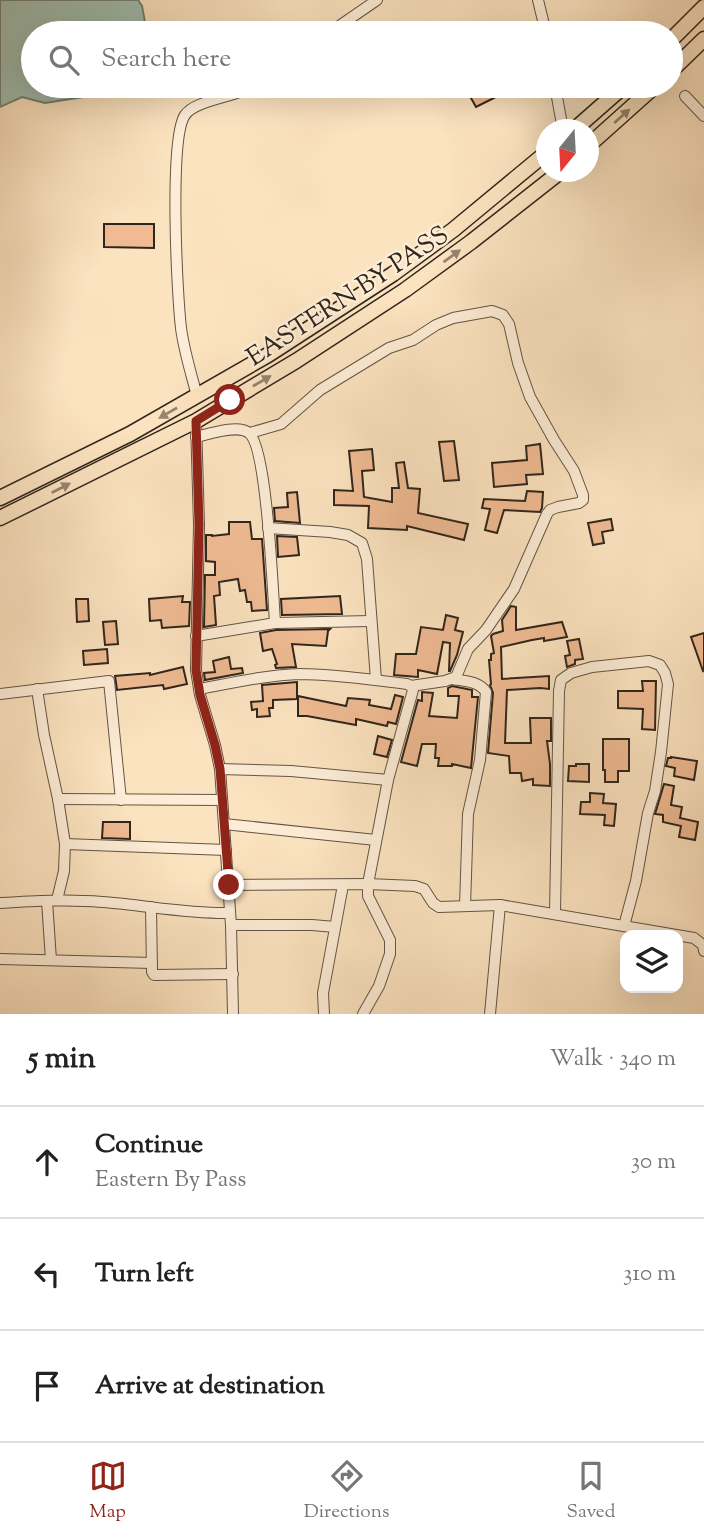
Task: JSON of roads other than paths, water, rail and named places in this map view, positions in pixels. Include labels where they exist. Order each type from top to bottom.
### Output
[{"type":"main road","points":[[683,28],[704,8]]},
{"type":"main road","points":[[683,59],[704,39]]},
{"type":"main road","points":[[586,119],[610,98]]},
{"type":"main road","points":[[599,137],[642,98]]},
{"type":"main road","name":"EASTERN BY PASS","points":[[0,498],[130,434],[268,355],[393,274],[453,230],[536,162]]},
{"type":"main road","name":"EASTERN BY PASS","points":[[0,518],[196,421],[296,361],[405,290],[547,182]]},
{"type":"street","points":[[347,21],[377,0]]},
{"type":"street","points":[[538,0],[543,21]]},
{"type":"street","points":[[685,96],[704,116]]},
{"type":"street","points":[[197,396],[181,329],[176,165],[181,124],[186,114],[195,106],[223,98]]},
{"type":"street","points":[[557,98],[561,119]]},
{"type":"street","points":[[250,433],[281,424],[331,382],[389,348],[413,340],[436,325],[453,318],[482,312],[492,311],[503,315],[509,324],[517,362],[530,397],[574,471],[583,500],[550,510],[547,514],[514,589],[486,630],[468,649],[456,677],[452,680]]},
{"type":"street","points":[[196,421],[199,525],[196,670],[220,769],[229,885],[233,1014]]},
{"type":"street","points":[[197,437],[237,429],[245,430],[254,438],[265,492],[275,623]]},
{"type":"street","points":[[268,528],[330,531],[348,535],[362,543],[367,559],[376,680]]},
{"type":"street","points":[[196,636],[275,623],[371,621]]},
{"type":"street","points":[[555,913],[561,680],[571,673],[592,667],[649,661],[660,665],[666,673],[661,752],[636,881],[624,926]]},
{"type":"street","points":[[199,689],[299,674],[376,680],[411,686],[452,680],[476,683],[483,687],[486,692],[480,760],[468,814],[465,906]]},
{"type":"street","points":[[0,694],[109,681],[121,800]]},
{"type":"street","points":[[363,1014],[379,986],[390,954],[390,940],[368,896],[368,884],[388,780],[413,690],[411,686]]},
{"type":"street","points":[[37,689],[65,844],[64,871],[52,900],[51,960]]},
{"type":"street","points":[[220,769],[291,771],[388,780]]},
{"type":"street","points":[[58,799],[222,800]]},
{"type":"street","points":[[224,824],[376,840]]},
{"type":"street","points":[[65,844],[226,850]]},
{"type":"street","points":[[324,1014],[323,993],[343,884]]},
{"type":"street","points":[[229,885],[368,884],[420,887],[439,907],[500,905],[555,913],[694,938],[703,946],[704,951]]},
{"type":"street","points":[[0,903],[99,901],[204,914],[230,913]]},
{"type":"street","points":[[490,1014],[500,905]]},
{"type":"street","points":[[151,907],[152,972],[157,976],[233,974]]},
{"type":"street","points":[[231,925],[312,925],[335,928]]},
{"type":"street","points":[[0,959],[152,963]]}]
